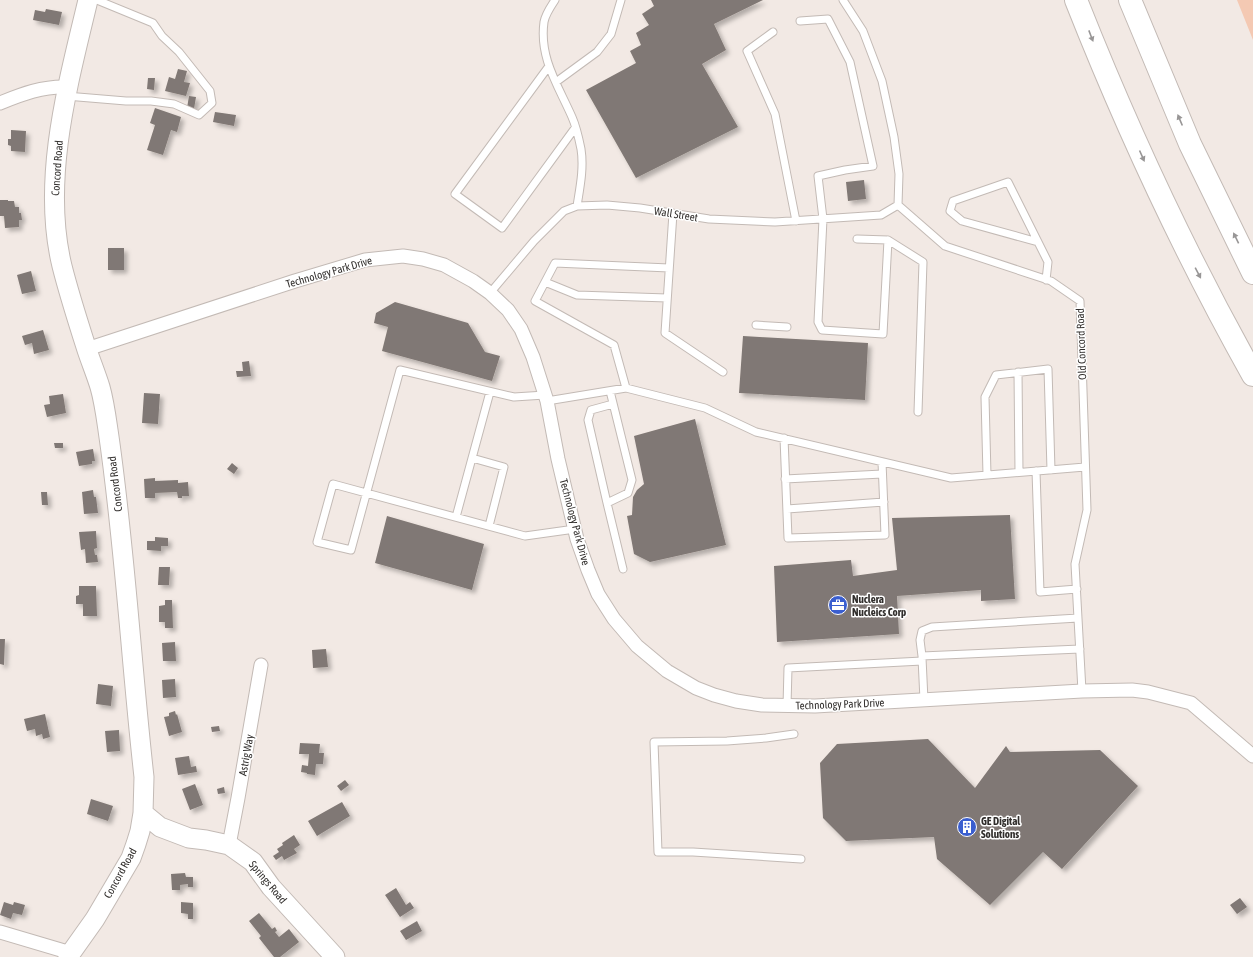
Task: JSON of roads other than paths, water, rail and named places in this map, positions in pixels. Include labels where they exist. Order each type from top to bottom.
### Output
[{"type":"highway","points":[[1076,0],[1101,62],[1152,178],[1189,254],[1253,375]]},
{"type":"highway","points":[[1130,0],[1190,144],[1253,273]]},
{"type":"main road","name":"Concord Road","points":[[69,955],[95,919],[131,858],[138,838],[143,813],[144,777],[116,487],[106,419],[100,388],[62,265],[56,235],[55,173],[67,92],[88,0]]},
{"type":"main road","name":"Springs Road","points":[[143,813],[160,827],[189,838],[228,845],[253,862],[271,887],[335,957]]},
{"type":"street","points":[[0,103],[37,90],[55,87],[67,92]]},
{"type":"street","name":"Technology Park Drive","points":[[87,349],[295,281],[365,260],[403,256],[423,259],[444,266],[474,281],[490,293],[508,310],[521,329],[533,357],[546,398],[558,459],[575,529],[588,570],[598,594],[614,619],[637,646],[668,671],[696,688],[736,701],[762,705],[787,706],[815,706],[1082,691],[1132,690],[1148,692],[1191,704],[1253,756]]},
{"type":"street","name":"Astrig Way","points":[[228,845],[262,664]]},
{"type":"street","points":[[0,932],[69,955]]},
{"type":"lane","points":[[67,92],[126,101],[151,101],[174,104],[199,115],[212,103],[210,91],[179,52],[162,36],[153,23],[97,0]]},
{"type":"lane","points":[[555,0],[544,20],[544,43],[546,59],[572,118],[581,150],[582,171],[577,206]]},
{"type":"lane","points":[[556,82],[596,52],[611,34],[621,0]]},
{"type":"lane","points":[[843,0],[863,31],[882,81],[900,174],[898,205]]},
{"type":"lane","points":[[800,21],[828,19],[850,62],[873,166],[818,176],[823,219],[818,322],[822,330],[882,334],[888,240]]},
{"type":"lane","points":[[773,32],[747,51],[775,114],[796,221]]},
{"type":"lane","points":[[549,66],[455,194],[502,228],[575,128]]},
{"type":"lane","points":[[1038,242],[962,221],[950,211],[953,201],[1008,182],[1038,242],[1048,262],[1046,280]]},
{"type":"lane","name":"Wall Street","points":[[490,293],[534,241],[564,211],[577,206],[607,205],[640,208],[709,219],[775,222],[882,215],[898,205]]},
{"type":"lane","name":"Old Concord Road","points":[[898,205],[945,246],[1051,281],[1080,301],[1087,510],[1075,564],[1082,691]]},
{"type":"lane","points":[[673,213],[665,333],[723,372]]},
{"type":"lane","points":[[856,239],[888,240],[923,262],[918,412]]},
{"type":"lane","points":[[626,388],[614,345],[536,301],[555,263],[669,268]]},
{"type":"lane","points":[[545,282],[577,295],[667,298]]},
{"type":"lane","points":[[756,325],[787,327]]},
{"type":"lane","points":[[987,475],[985,397],[996,375],[1048,369],[1051,470]]},
{"type":"lane","points":[[575,529],[525,536],[456,517],[366,493],[333,484],[317,542],[351,550],[366,493],[400,370],[514,397],[546,398],[626,388],[705,408],[756,432],[951,478],[1085,467]]},
{"type":"lane","points":[[1018,372],[1019,472]]},
{"type":"lane","points":[[607,503],[628,493],[632,480],[610,391]]},
{"type":"lane","points":[[456,517],[490,392]]},
{"type":"lane","points":[[613,404],[591,410],[588,420],[623,569]]},
{"type":"lane","points":[[784,438],[788,538],[885,535],[882,462]]},
{"type":"lane","points":[[472,458],[504,467],[489,526]]},
{"type":"lane","points":[[1036,471],[1040,592],[1077,589]]},
{"type":"lane","points":[[785,479],[882,474]]},
{"type":"lane","points":[[787,509],[884,502]]},
{"type":"lane","points":[[924,700],[920,640],[922,631],[932,627],[1078,618]]},
{"type":"lane","points":[[787,706],[788,668],[1080,649]]},
{"type":"lane","points":[[794,734],[727,741],[654,742],[658,852],[694,852],[800,860]]},
{"type":"place","name":"Nuclera Nucleics Corp","points":[[838,605]]},
{"type":"place","name":"GE Digital Solutions","points":[[967,827]]}]
